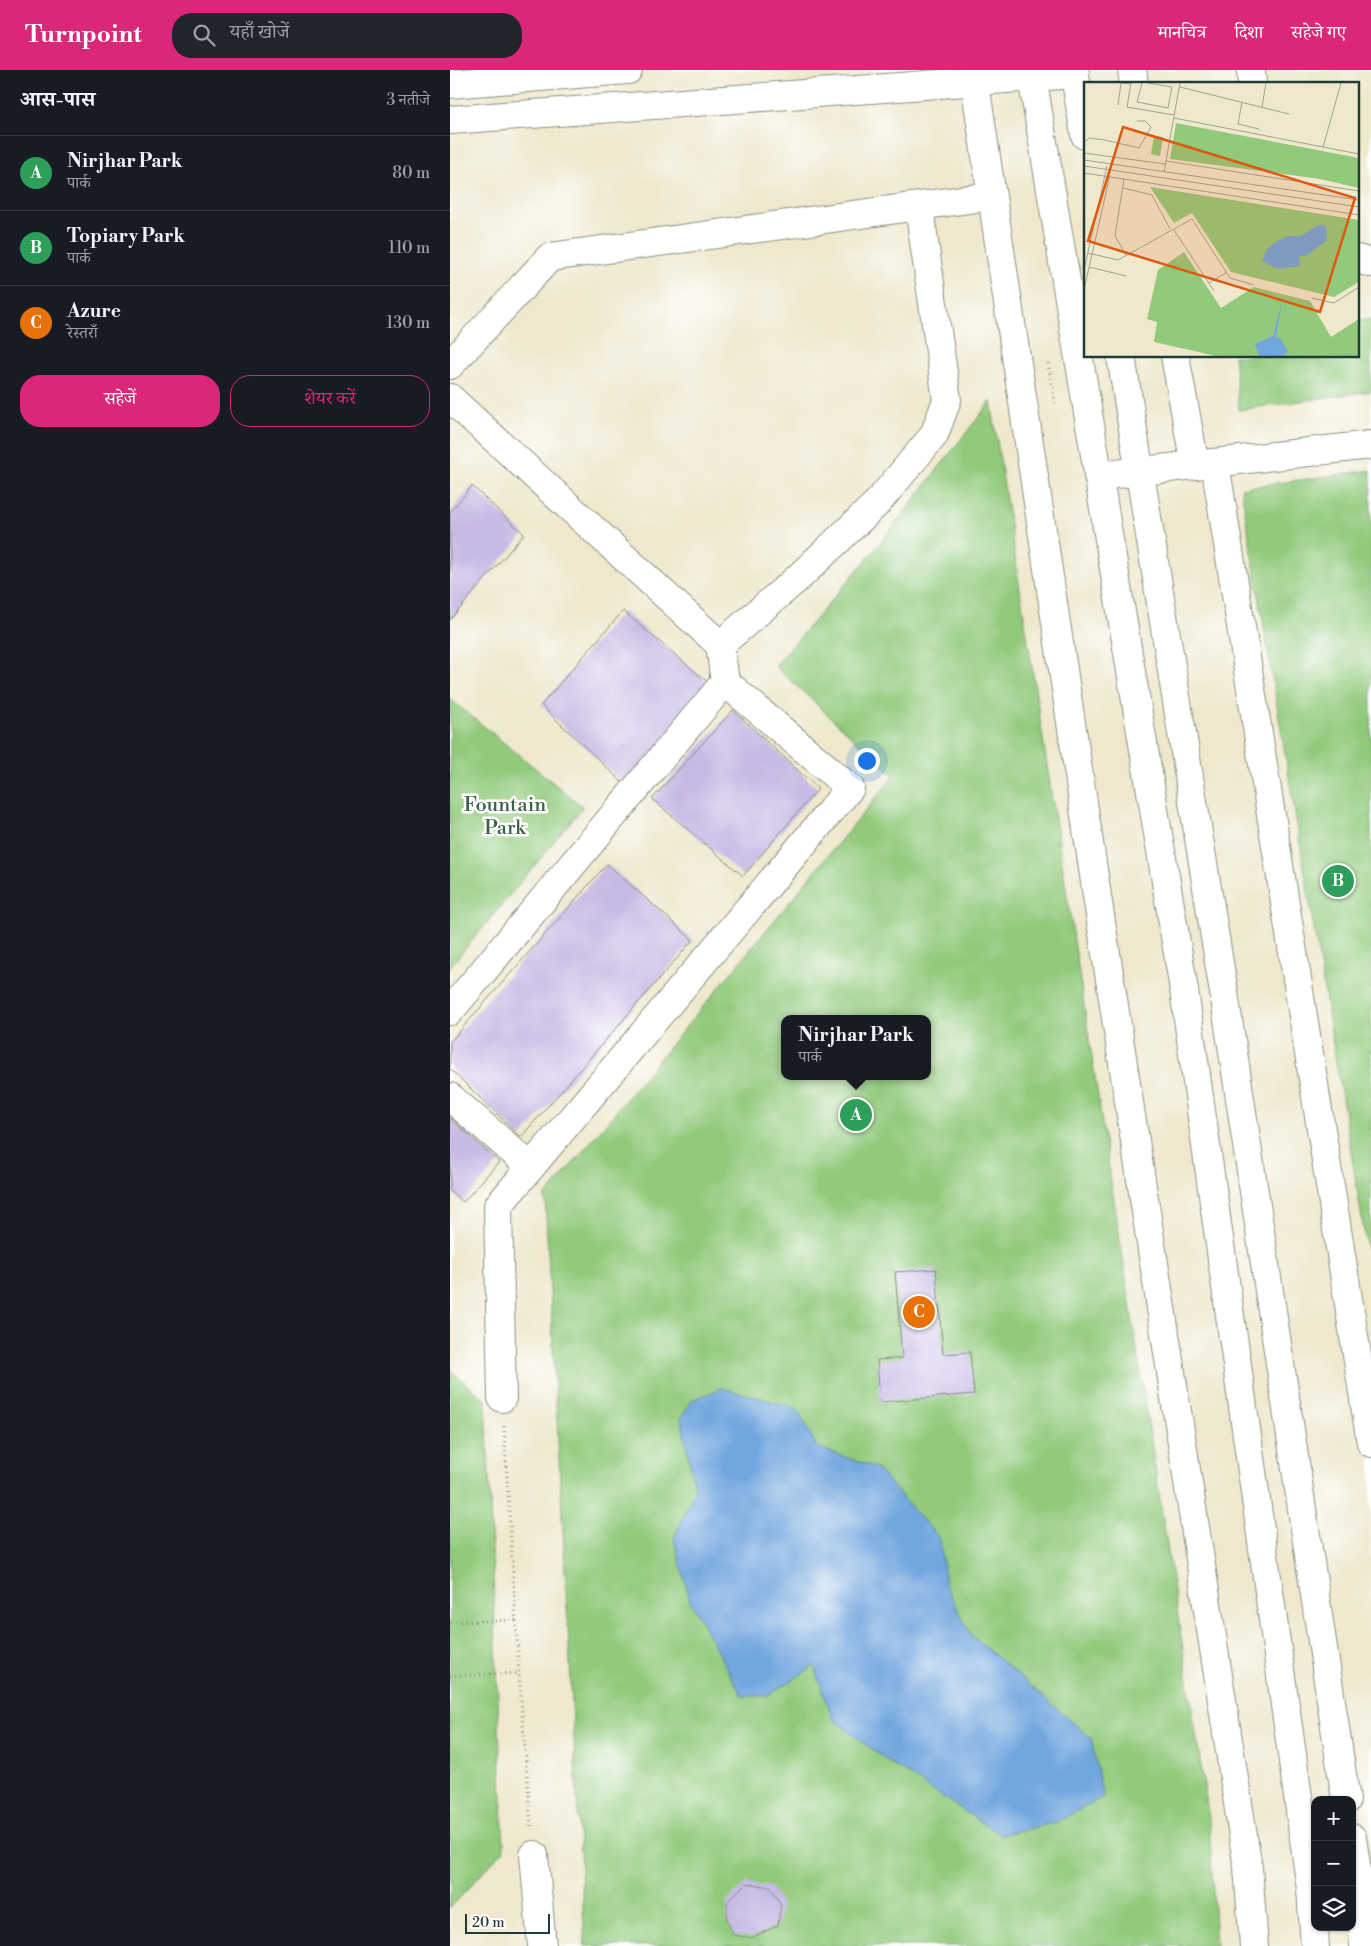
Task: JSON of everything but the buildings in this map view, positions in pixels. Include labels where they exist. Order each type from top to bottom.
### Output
[{"type":"street","points":[[450,84],[628,70]]},
{"type":"street","points":[[450,120],[973,76],[1074,72],[1084,129]]},
{"type":"street","points":[[1031,74],[1185,1000],[1311,1889],[1315,1946]]},
{"type":"street","points":[[973,76],[1248,1868],[1254,1946]]},
{"type":"street","points":[[450,365],[550,257],[991,196]]},
{"type":"street","points":[[720,646],[799,577],[878,502],[934,435],[947,400],[919,207]]},
{"type":"street","points":[[1358,260],[1371,263]]},
{"type":"street","points":[[1121,358],[1224,993],[1345,1796]]},
{"type":"street","points":[[1176,358],[1205,464],[1371,1443]]},
{"type":"street","points":[[450,398],[720,646],[725,682],[850,788],[498,1206],[502,1398]]},
{"type":"street","points":[[1098,476],[1371,445]]},
{"type":"street","points":[[450,1011],[725,682]]},
{"type":"street","points":[[450,1097],[531,1167]]},
{"type":"street","points":[[1352,1841],[1360,1891],[1364,1946]]},
{"type":"street","points":[[534,1855],[542,1946]]},
{"type":"path","points":[[1048,362],[1056,411]]},
{"type":"path","points":[[502,1398],[519,1673],[534,1855]]},
{"type":"path","points":[[450,1622],[516,1620]]},
{"type":"path","points":[[450,1676],[519,1673]]},
{"type":"green space","points":[[1371,319],[1371,391],[1239,410],[1234,358],[1358,358],[1358,321]]},
{"type":"green space","points":[[991,401],[1209,1818],[1216,1946],[585,1946],[545,1197],[894,776],[775,666],[874,551]]},
{"type":"green space","points":[[1371,470],[1371,1273],[1241,488]]},
{"type":"green space","name":"Fountain Park","points":[[450,699],[583,807],[450,967]]},
{"type":"green space","points":[[450,1370],[486,1400],[504,1850],[450,1908]]},
{"type":"water","points":[[722,1388],[797,1408],[817,1447],[876,1468],[940,1539],[945,1584],[971,1635],[1091,1738],[1103,1797],[1057,1822],[1001,1835],[886,1760],[833,1719],[814,1666],[767,1696],[742,1696],[690,1601],[674,1539],[695,1489],[681,1418],[692,1400]]},
{"type":"place","name":"Topiary Park","points":[[1338,881]]},
{"type":"place","name":"Nirjhar Park","points":[[856,1115]]},
{"type":"place","name":"Azure","points":[[919,1312]]}]
